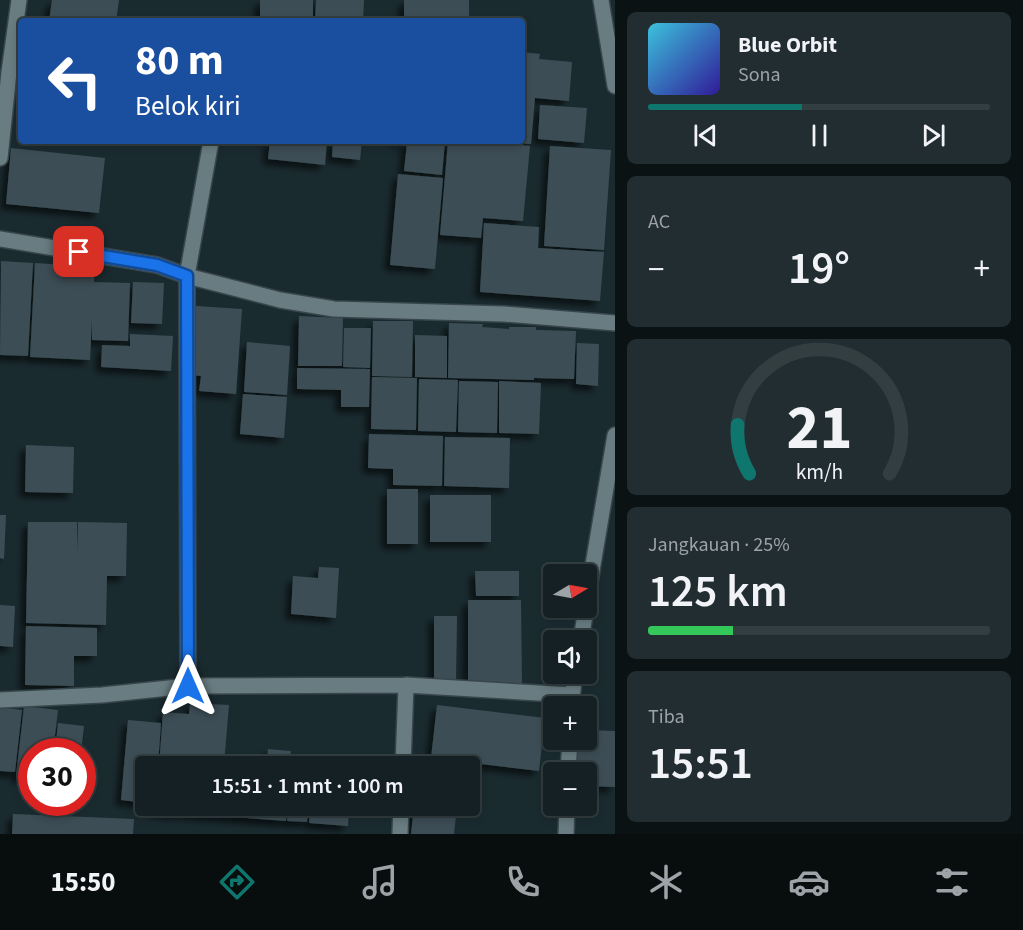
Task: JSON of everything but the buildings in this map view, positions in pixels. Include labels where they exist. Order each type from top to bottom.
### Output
[{"type":"street","points":[[0,158],[19,0]]},
{"type":"street","points":[[601,0],[615,86]]},
{"type":"street","points":[[188,686],[187,276],[210,144]]},
{"type":"street","points":[[0,239],[157,265],[187,276],[280,300],[334,309],[504,314],[615,322]]},
{"type":"street","points":[[593,564],[615,435]]},
{"type":"street","points":[[403,756],[406,685]]},
{"type":"street","points":[[0,700],[102,695],[188,686],[406,685],[543,697]]},
{"type":"street","points":[[400,834],[401,816]]},
{"type":"street","points":[[566,834],[567,816]]},
{"type":"route","points":[[79,252],[157,265],[187,276],[188,686]]}]
